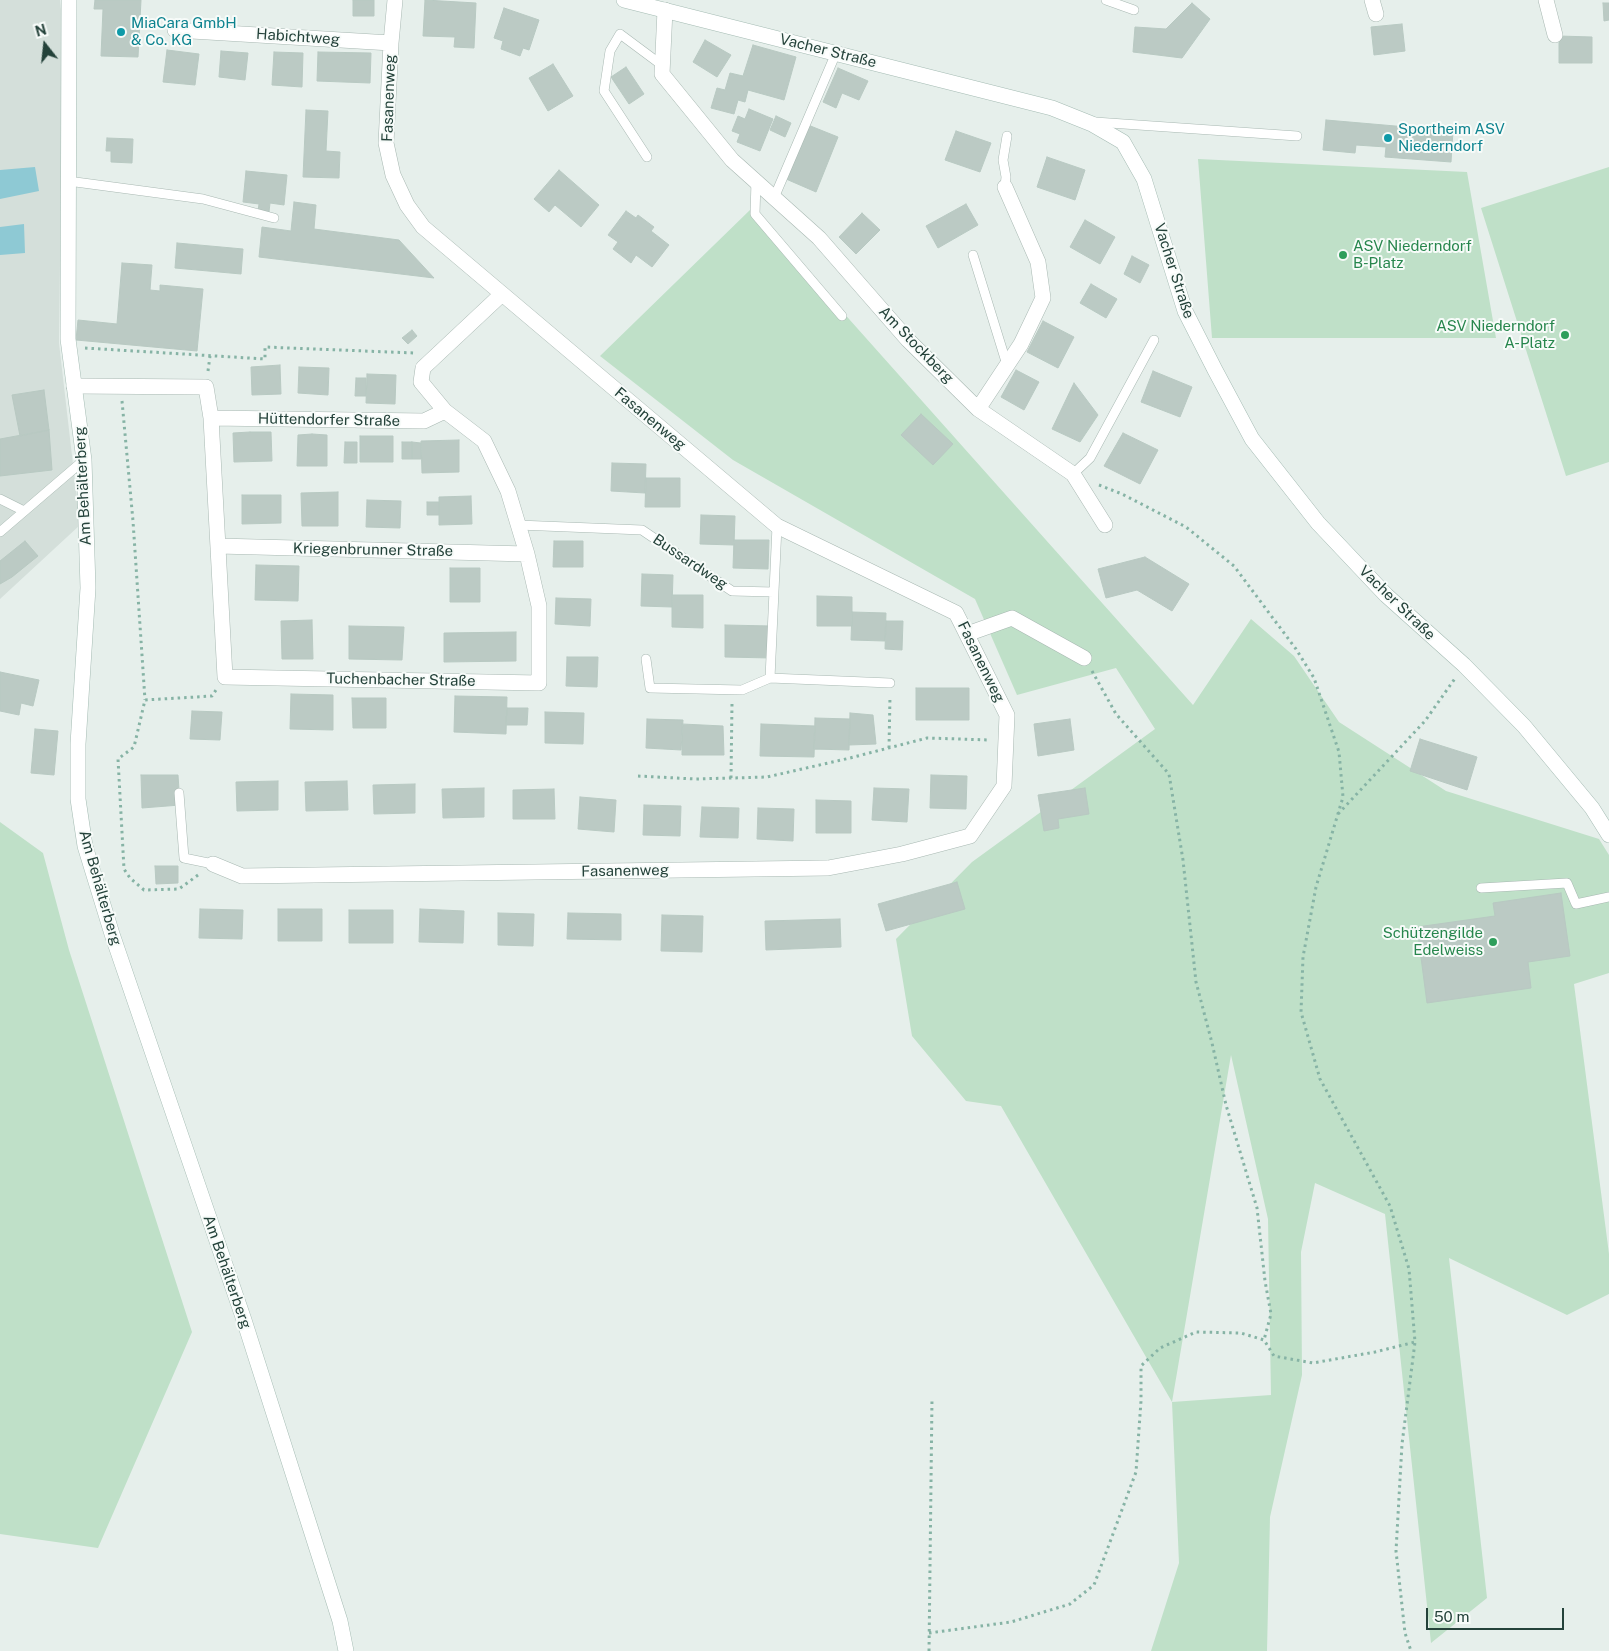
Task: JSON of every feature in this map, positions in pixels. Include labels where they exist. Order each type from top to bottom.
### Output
[{"type":"street","name":"Am Behälterberg","points":[[69,0],[68,181],[70,348],[84,460],[88,588],[78,744],[78,799],[86,846],[112,934],[244,1320],[340,1621],[346,1651]]},
{"type":"street","name":"Fasanenweg","points":[[213,864],[242,876],[828,868],[902,854],[970,836],[1004,786],[1007,715],[956,613],[776,526],[422,227],[406,206],[392,176],[386,143],[395,0]]},
{"type":"street","name":"Vacher Straße","points":[[624,0],[1052,108],[1085,121],[1123,142],[1144,179],[1185,311],[1252,439],[1318,524],[1386,595],[1464,665],[1524,726],[1592,808],[1609,835]]},
{"type":"street","points":[[1546,0],[1555,35]]},
{"type":"street","name":"Am Stockberg","points":[[665,10],[662,74],[732,160],[819,238],[908,340],[978,409],[1073,474],[1105,525]]},
{"type":"street","name":"Habichtweg","points":[[175,30],[391,43]]},
{"type":"street","points":[[978,409],[1021,344],[1043,298],[1038,262],[1005,187]]},
{"type":"street","points":[[426,365],[502,294]]},
{"type":"street","name":"Tuchenbacher Straße","points":[[225,677],[539,683],[539,606],[527,554],[508,491],[484,440],[445,411],[421,382],[423,368],[426,365]]},
{"type":"street","points":[[74,386],[206,387],[211,418],[225,677]]},
{"type":"street","name":"Hüttendorfer Straße","points":[[211,418],[424,421],[445,411]]},
{"type":"street","name":"Kriegenbrunner Straße","points":[[218,546],[527,554]]},
{"type":"street","points":[[967,634],[1012,618],[1084,658]]},
{"type":"lane","points":[[1106,0],[1134,10]]},
{"type":"lane","name":"Am Stockberg","points":[[647,158],[604,91],[610,51],[620,34],[663,66]]},
{"type":"lane","points":[[774,198],[836,53]]},
{"type":"lane","points":[[1085,121],[1297,136]]},
{"type":"lane","points":[[1005,187],[1006,177],[1003,160],[1008,136]]},
{"type":"lane","points":[[68,181],[203,199],[274,218]]},
{"type":"lane","points":[[756,181],[755,214],[842,316]]},
{"type":"lane","points":[[973,255],[1007,366]]},
{"type":"lane","points":[[1073,474],[1090,458],[1154,340]]},
{"type":"lane","points":[[0,532],[84,460]]},
{"type":"lane","points":[[0,500],[24,511]]},
{"type":"lane","name":"Bussardweg","points":[[518,526],[642,530],[732,591],[774,592]]},
{"type":"lane","points":[[770,678],[776,526]]},
{"type":"lane","points":[[646,659],[650,688],[742,690],[770,678],[890,683]]},
{"type":"lane","points":[[179,793],[184,858],[213,864]]},
{"type":"lane","points":[[1481,888],[1567,883],[1576,904],[1609,897]]},
{"type":"path","points":[[70,348],[265,359],[265,347],[275,347],[416,354],[426,365]]},
{"type":"path","points":[[209,368],[210,356]]},
{"type":"path","points":[[121,386],[145,700],[134,747],[118,759],[124,869],[130,878],[144,890],[179,889],[213,864]]},
{"type":"path","points":[[1073,474],[1122,494],[1186,527],[1234,566],[1296,649],[1314,678],[1339,752],[1343,797],[1314,896],[1303,958],[1301,1012],[1320,1079],[1390,1206],[1409,1269],[1415,1342],[1402,1444],[1396,1551],[1405,1633],[1411,1651]]},
{"type":"path","points":[[1084,658],[1116,714],[1169,774],[1183,860],[1196,982],[1226,1105],[1257,1208],[1265,1281],[1271,1314],[1264,1340]]},
{"type":"path","points":[[1337,815],[1426,721],[1464,665]]},
{"type":"path","points":[[145,700],[212,696],[225,677]]},
{"type":"path","points":[[889,748],[890,683]]},
{"type":"path","points":[[731,778],[733,690]]},
{"type":"path","points":[[638,776],[695,779],[767,777],[927,738],[1006,741]]},
{"type":"path","points":[[929,1633],[1011,1622],[1070,1604],[1094,1585],[1136,1472],[1141,1401],[1140,1366],[1160,1348],[1196,1332],[1241,1333],[1264,1340],[1274,1356],[1314,1362],[1375,1352],[1415,1342]]},
{"type":"path","points":[[929,1651],[932,1398]]},
{"type":"shaded area","points":[[0,0],[60,0],[63,30],[59,343],[80,525],[0,599]]},
{"type":"green space","name":"ASV Niederndorf B-Platz","points":[[1198,159],[1467,172],[1496,338],[1212,338]]},
{"type":"green space","name":"ASV Niederndorf A-Platz","points":[[1609,167],[1609,462],[1566,476],[1481,208]]},
{"type":"green space","points":[[751,209],[1193,705],[1251,619],[1294,656],[1339,722],[1446,791],[1599,839],[1609,855],[1609,973],[1574,984],[1609,1254],[1609,1294],[1567,1315],[1449,1258],[1487,1598],[1431,1643],[1385,1214],[1315,1183],[1301,1252],[1302,1375],[1270,1517],[1267,1651],[1151,1651],[1179,1563],[1172,1402],[1001,1106],[966,1101],[912,1036],[896,939],[972,862],[1155,729],[1116,668],[1017,695],[975,599],[733,460],[600,356]],"holes":[[[1231,1055],[1268,1219],[1271,1395],[1172,1402]]]},
{"type":"green space","points":[[0,822],[43,853],[69,950],[192,1332],[98,1548],[0,1534]]},
{"type":"water","points":[[35,167],[39,191],[0,199],[0,170]]},
{"type":"water","points":[[24,224],[25,253],[0,255],[0,227]]},
{"type":"building","name":"MiaCara GmbH & Co. KG","points":[[95,0],[141,0],[138,57],[101,56],[103,9],[94,9]]},
{"type":"building","points":[[353,0],[374,0],[374,16],[353,16]]},
{"type":"building","points":[[425,0],[476,3],[474,48],[454,47],[455,37],[423,36]]},
{"type":"building","points":[[1192,3],[1210,19],[1182,58],[1133,52],[1135,27],[1166,29]]},
{"type":"building","points":[[1603,3],[1609,3],[1609,20],[1604,21]]},
{"type":"building","points":[[504,8],[539,20],[529,50],[523,48],[520,56],[501,49],[503,41],[494,38]]},
{"type":"building","points":[[1402,24],[1405,51],[1374,55],[1371,27]]},
{"type":"building","points":[[1559,36],[1592,37],[1592,63],[1559,63]]},
{"type":"building","points":[[705,40],[731,55],[717,77],[693,62]]},
{"type":"building","points":[[753,45],[796,57],[784,100],[748,90],[745,102],[738,100],[734,114],[711,108],[717,88],[725,90],[730,73],[743,76]]},
{"type":"building","points":[[167,50],[199,54],[195,85],[163,82]]},
{"type":"building","points":[[221,51],[248,53],[245,80],[219,77]]},
{"type":"building","points":[[274,52],[303,53],[302,87],[272,85]]},
{"type":"building","points":[[318,52],[371,53],[370,83],[317,81]]},
{"type":"building","points":[[553,64],[573,96],[548,111],[529,78]]},
{"type":"building","points":[[626,67],[644,94],[629,104],[611,77]]},
{"type":"building","points":[[838,68],[868,81],[859,100],[842,93],[836,108],[823,102]]},
{"type":"building","points":[[749,109],[773,119],[760,151],[737,142],[740,134],[732,131],[738,116],[745,119]]},
{"type":"building","points":[[306,110],[328,111],[326,151],[340,152],[339,178],[303,177]]},
{"type":"building","points":[[776,116],[791,123],[785,137],[770,130]]},
{"type":"building","name":"Sportheim ASV Niederndorf","points":[[1326,120],[1453,131],[1451,162],[1385,157],[1386,147],[1356,145],[1355,153],[1323,150]]},
{"type":"building","points":[[808,125],[838,137],[816,192],[786,179]]},
{"type":"building","points":[[956,131],[991,143],[980,172],[945,160]]},
{"type":"building","points":[[107,138],[133,139],[132,163],[111,162],[111,151],[106,151]]},
{"type":"building","points":[[1047,157],[1085,170],[1075,200],[1037,187]]},
{"type":"building","points":[[559,170],[599,205],[581,227],[555,205],[549,212],[534,199]]},
{"type":"building","points":[[246,171],[287,175],[284,205],[270,203],[269,212],[258,211],[259,204],[243,202]]},
{"type":"building","points":[[294,202],[316,205],[314,229],[399,240],[434,278],[259,257],[262,227],[291,231]]},
{"type":"building","points":[[966,204],[978,225],[938,248],[926,226]]},
{"type":"building","points":[[626,211],[636,218],[638,215],[654,227],[651,231],[669,245],[652,267],[636,255],[631,263],[613,249],[618,242],[608,235]]},
{"type":"building","points":[[862,213],[880,230],[856,254],[839,237]]},
{"type":"building","points":[[1085,220],[1115,237],[1100,264],[1070,247]]},
{"type":"building","points":[[177,243],[243,249],[241,274],[175,268]]},
{"type":"building","points":[[1132,256],[1149,265],[1140,283],[1124,274]]},
{"type":"building","points":[[122,263],[152,265],[150,290],[160,291],[160,285],[203,289],[197,351],[76,340],[78,320],[117,324]]},
{"type":"building","points":[[1091,284],[1117,299],[1106,318],[1080,303]]},
{"type":"building","points":[[1043,321],[1074,337],[1058,368],[1027,352]]},
{"type":"building","points":[[412,330],[417,336],[408,344],[402,338]]},
{"type":"building","points":[[280,365],[281,394],[252,395],[251,367]]},
{"type":"building","points":[[299,367],[329,368],[328,395],[298,393]]},
{"type":"building","points":[[1016,370],[1039,382],[1024,410],[1001,397]]},
{"type":"building","points":[[1153,371],[1192,387],[1180,417],[1141,402]]},
{"type":"building","points":[[367,374],[396,375],[395,404],[366,403]]},
{"type":"building","points":[[356,378],[366,378],[366,396],[355,396]]},
{"type":"building","points":[[1074,383],[1098,415],[1080,442],[1052,429]]},
{"type":"building","points":[[44,390],[49,430],[20,436],[12,395]]},
{"type":"building","points":[[921,414],[953,444],[933,465],[901,435]]},
{"type":"building","points":[[49,430],[52,470],[0,476],[0,439]]},
{"type":"building","points":[[271,432],[272,461],[234,462],[233,433]]},
{"type":"building","points":[[1123,433],[1158,450],[1140,484],[1104,466]]},
{"type":"building","points":[[298,435],[327,435],[327,466],[297,466]]},
{"type":"building","points":[[360,436],[393,436],[393,462],[360,462]]},
{"type":"building","points":[[459,440],[459,472],[422,473],[421,441]]},
{"type":"building","points":[[345,442],[357,442],[357,463],[344,463]]},
{"type":"building","points":[[402,442],[412,442],[412,459],[402,459]]},
{"type":"building","points":[[412,442],[421,443],[421,459],[412,459]]},
{"type":"building","points":[[612,463],[646,464],[645,493],[611,491]]},
{"type":"building","points":[[646,478],[680,478],[680,507],[645,507]]},
{"type":"building","points":[[338,492],[338,526],[302,526],[301,493]]},
{"type":"building","points":[[242,495],[281,495],[281,523],[242,524]]},
{"type":"building","points":[[471,496],[472,524],[439,525],[439,497]]},
{"type":"building","points":[[367,500],[401,501],[400,528],[366,527]]},
{"type":"building","points":[[427,502],[439,502],[439,515],[427,515]]},
{"type":"building","points":[[701,515],[735,516],[734,545],[700,544]]},
{"type":"building","points":[[734,540],[769,540],[768,569],[733,568]]},
{"type":"building","points":[[25,541],[38,556],[0,584],[0,561]]},
{"type":"building","points":[[554,541],[583,541],[583,567],[553,567]]},
{"type":"building","points":[[1145,557],[1189,584],[1172,611],[1137,590],[1106,598],[1098,569]]},
{"type":"building","points":[[256,565],[299,566],[298,601],[255,600]]},
{"type":"building","points":[[450,568],[480,568],[480,602],[450,602]]},
{"type":"building","points":[[642,574],[673,575],[672,607],[641,606]]},
{"type":"building","points":[[672,595],[703,595],[703,628],[672,627]]},
{"type":"building","points":[[817,596],[852,597],[852,626],[817,626]]},
{"type":"building","points":[[556,598],[591,599],[590,626],[555,624]]},
{"type":"building","points":[[852,612],[886,613],[885,641],[851,640]]},
{"type":"building","points":[[312,620],[313,659],[282,659],[281,621]]},
{"type":"building","points":[[886,621],[903,621],[902,650],[885,649]]},
{"type":"building","points":[[725,625],[771,626],[771,658],[725,657]]},
{"type":"building","points":[[349,626],[404,627],[402,660],[349,659]]},
{"type":"building","points":[[516,632],[516,661],[444,662],[444,633]]},
{"type":"building","points":[[567,657],[598,657],[597,687],[566,686]]},
{"type":"building","points":[[0,672],[39,680],[33,706],[21,703],[19,715],[0,711]]},
{"type":"building","points":[[916,688],[969,688],[969,720],[916,720]]},
{"type":"building","points":[[291,694],[333,695],[333,730],[290,729]]},
{"type":"building","points":[[455,696],[507,697],[506,734],[454,732]]},
{"type":"building","points":[[352,698],[386,698],[386,728],[353,728]]},
{"type":"building","points":[[507,708],[528,708],[527,725],[506,725]]},
{"type":"building","points":[[192,711],[222,712],[220,740],[190,739]]},
{"type":"building","points":[[545,712],[584,713],[583,744],[545,743]]},
{"type":"building","points":[[850,713],[873,715],[876,744],[849,745]]},
{"type":"building","points":[[815,718],[850,719],[849,750],[814,749]]},
{"type":"building","points":[[647,719],[683,720],[681,750],[646,748]]},
{"type":"building","points":[[1070,719],[1074,750],[1038,756],[1034,724]]},
{"type":"building","points":[[682,724],[723,726],[724,755],[682,755]]},
{"type":"building","points":[[761,724],[815,726],[814,757],[760,756]]},
{"type":"building","points":[[35,729],[58,731],[54,775],[31,773]]},
{"type":"building","points":[[1420,739],[1477,757],[1467,790],[1410,771]]},
{"type":"building","points":[[141,775],[178,775],[180,805],[142,808]]},
{"type":"building","points":[[931,775],[967,776],[966,809],[930,808]]},
{"type":"building","points":[[278,781],[278,810],[237,811],[236,782]]},
{"type":"building","points":[[347,781],[348,810],[306,811],[305,782]]},
{"type":"building","points":[[415,784],[415,813],[374,814],[373,785]]},
{"type":"building","points":[[484,788],[484,817],[443,818],[442,789]]},
{"type":"building","points":[[874,788],[909,789],[907,822],[872,820]]},
{"type":"building","points":[[1085,788],[1089,814],[1058,819],[1059,828],[1044,831],[1038,795]]},
{"type":"building","points":[[554,789],[555,819],[513,819],[513,790]]},
{"type":"building","points":[[580,797],[616,800],[614,832],[578,829]]},
{"type":"building","points":[[816,800],[851,801],[851,833],[816,833]]},
{"type":"building","points":[[644,805],[681,806],[680,836],[643,835]]},
{"type":"building","points":[[702,807],[739,808],[738,838],[700,837]]},
{"type":"building","points":[[758,808],[794,809],[793,841],[757,839]]},
{"type":"building","points":[[155,866],[178,866],[178,883],[156,884]]},
{"type":"building","points":[[957,882],[965,909],[886,931],[878,904]]},
{"type":"building","name":"Schützengilde Edelweiss","points":[[1561,893],[1570,956],[1528,962],[1531,988],[1427,1003],[1417,927],[1495,916],[1493,903]]},
{"type":"building","points":[[200,909],[243,910],[242,939],[199,938]]},
{"type":"building","points":[[278,909],[322,909],[322,941],[278,941]]},
{"type":"building","points":[[420,909],[464,911],[463,943],[419,942]]},
{"type":"building","points":[[349,910],[393,910],[393,943],[349,943]]},
{"type":"building","points":[[498,913],[534,914],[533,946],[498,945]]},
{"type":"building","points":[[568,913],[621,914],[621,940],[567,939]]},
{"type":"building","points":[[662,915],[703,916],[702,952],[661,951]]},
{"type":"building","points":[[840,919],[841,947],[766,950],[765,921]]},
{"type":"place","name":"MiaCara GmbH & Co. KG","points":[[121,32]]},
{"type":"place","name":"Sportheim ASV Niederndorf","points":[[1388,138]]},
{"type":"place","name":"ASV Niederndorf B-Platz","points":[[1343,255]]},
{"type":"place","name":"ASV Niederndorf A-Platz","points":[[1565,335]]},
{"type":"place","name":"Schützengilde Edelweiss","points":[[1493,942]]}]
